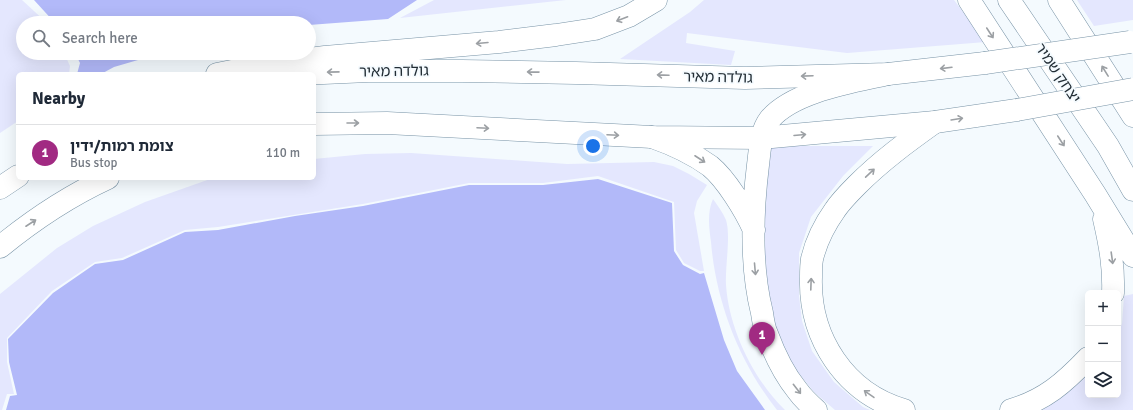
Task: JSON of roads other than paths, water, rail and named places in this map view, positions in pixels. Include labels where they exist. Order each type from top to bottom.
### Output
[{"type":"main road","points":[[316,58],[499,42],[595,29],[629,16],[656,0]]},
{"type":"main road","points":[[969,0],[1095,194],[1133,256]]},
{"type":"main road","name":"יצחק שמיר","points":[[1009,0],[1108,146],[1133,190]]},
{"type":"main road","points":[[1059,0],[1133,116]]},
{"type":"main road","name":"גולדה מאיר","points":[[316,73],[368,71],[568,72],[745,78],[888,74],[985,63],[1132,41]]},
{"type":"main road","points":[[227,72],[262,65],[301,60]]},
{"type":"main road","points":[[816,410],[796,390],[780,365],[766,333],[758,297],[754,230],[755,192],[761,138],[765,126],[770,120],[778,111],[792,103],[816,92],[888,74]]},
{"type":"main road","points":[[316,124],[387,123],[652,137],[761,138],[934,122],[1016,110],[1133,89]]},
{"type":"main road","points":[[904,410],[872,397],[851,380],[830,354],[816,321],[811,291],[812,259],[820,237],[835,209],[882,161],[934,122]]},
{"type":"main road","points":[[652,137],[688,152],[711,167],[730,189],[754,230]]},
{"type":"main road","points":[[0,188],[16,177]]},
{"type":"main road","points":[[0,247],[26,226],[66,201],[104,180]]},
{"type":"main road","points":[[1095,194],[1103,216],[1109,240],[1114,273],[1113,290]]},
{"type":"main road","points":[[1011,410],[1025,406],[1048,394],[1067,379],[1085,361]]},
{"type":"place","name":"צומת רמות/ידין","points":[[762,355]]}]
